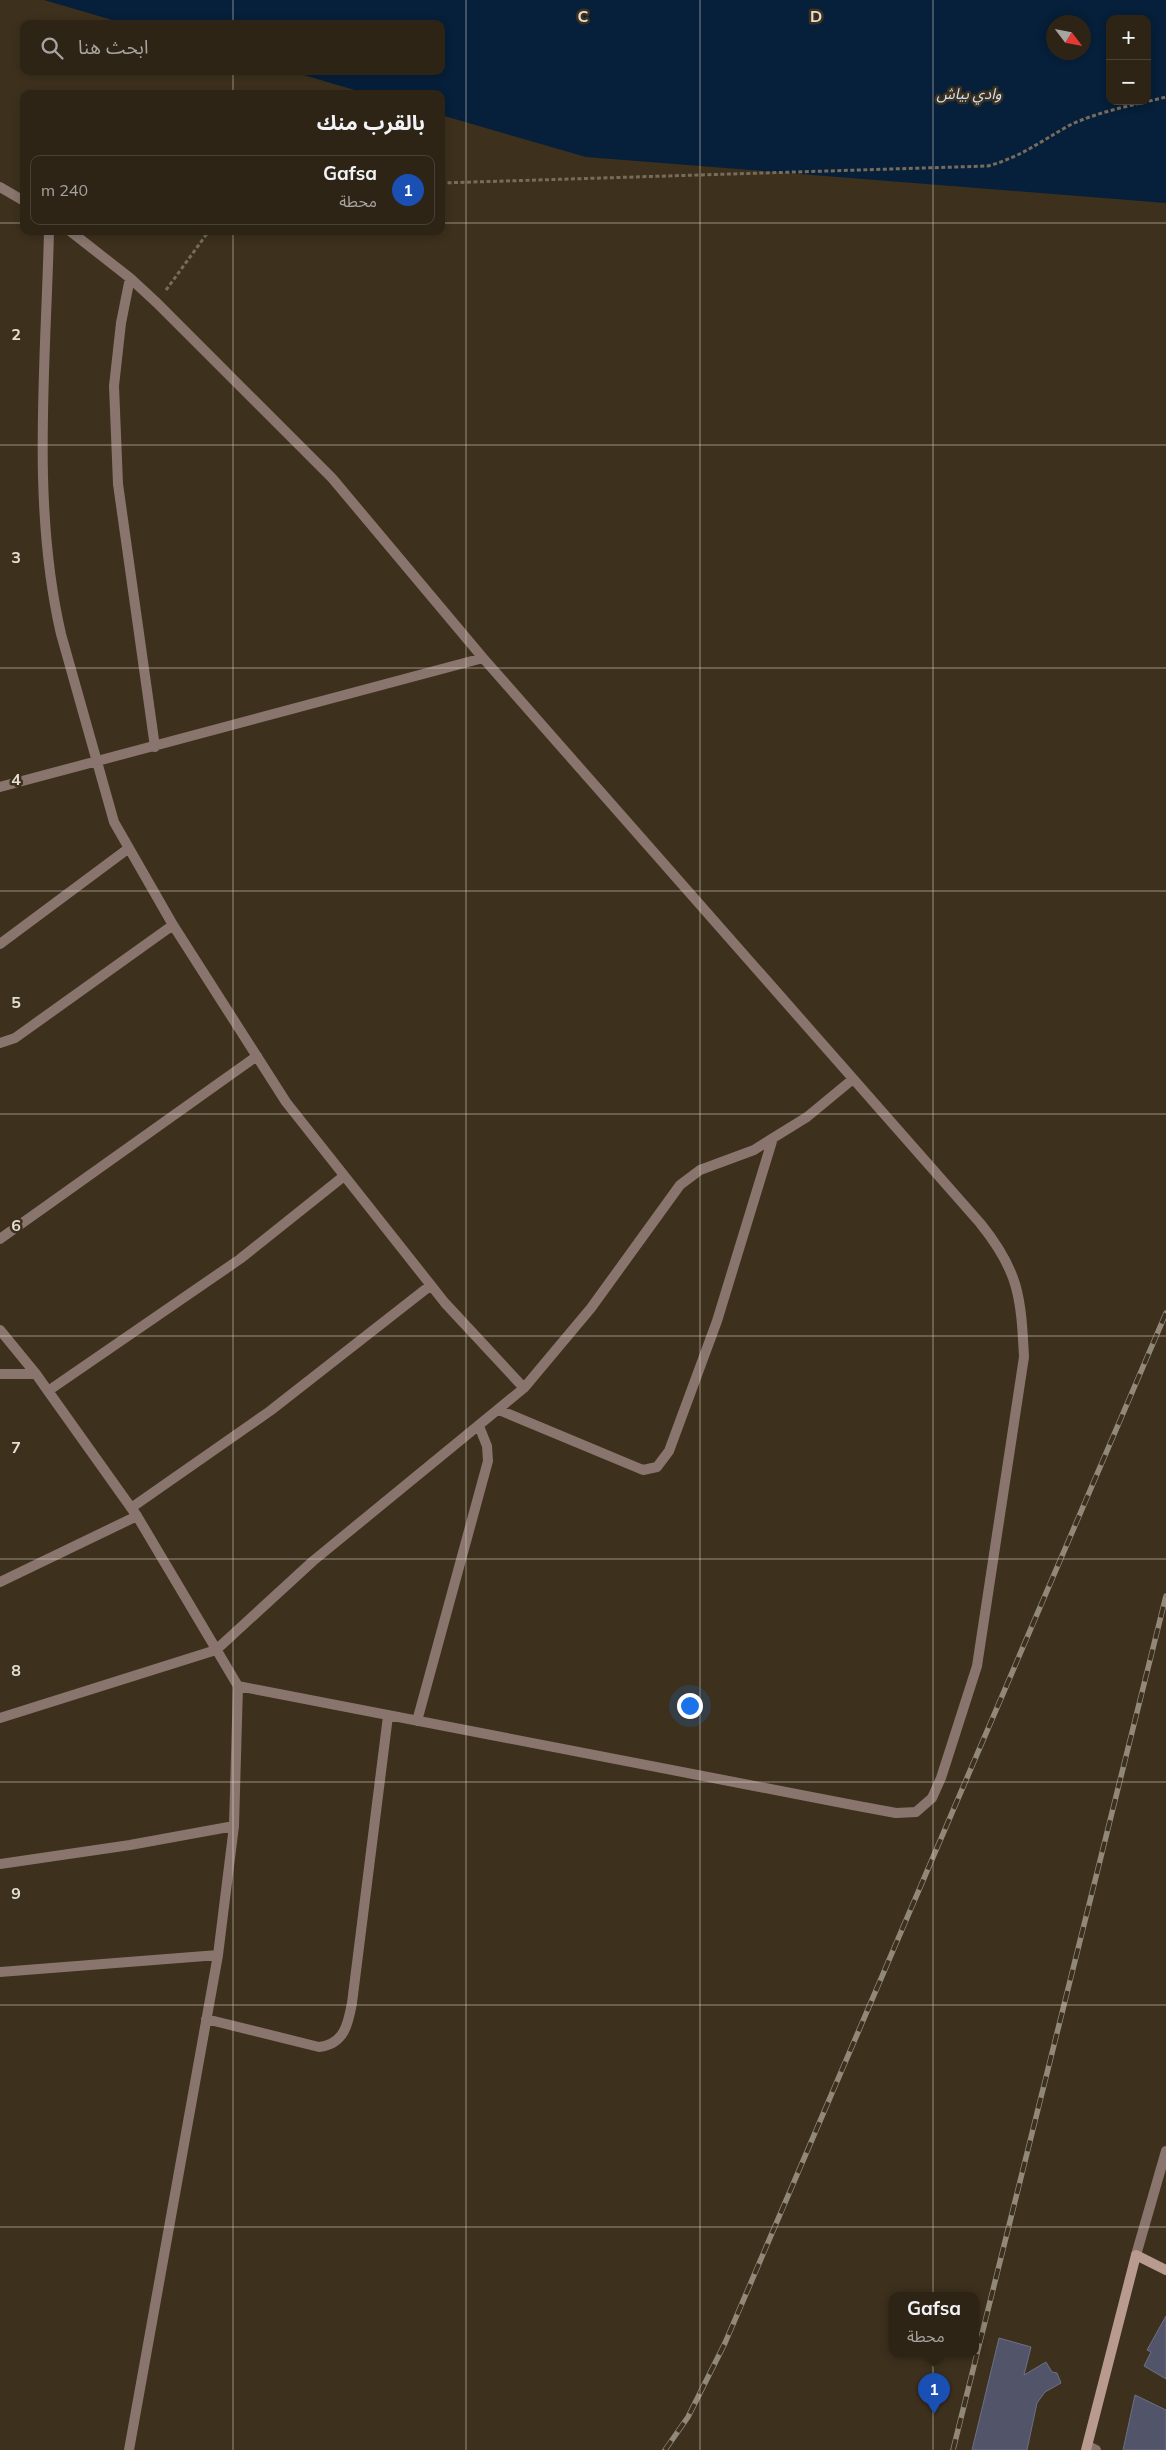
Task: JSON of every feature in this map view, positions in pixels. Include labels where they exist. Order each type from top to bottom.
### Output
[{"type":"street","points":[[0,187],[20,199]]},
{"type":"street","points":[[49,235],[44,414],[48,553],[61,634],[114,822],[173,926],[286,1102],[431,1285],[524,1388]]},
{"type":"street","points":[[75,235],[130,278],[157,303],[332,478],[483,658],[1000,1247],[1015,1277],[1022,1316],[1024,1358],[977,1666],[945,1769],[932,1798],[916,1812],[896,1813],[238,1686]]},
{"type":"street","points":[[130,278],[121,323],[114,386],[118,484],[156,747]]},
{"type":"street","points":[[0,787],[98,760],[156,747],[483,658]]},
{"type":"street","points":[[0,944],[129,848]]},
{"type":"street","points":[[0,1042],[15,1038],[173,926]]},
{"type":"street","points":[[0,1239],[257,1056]]},
{"type":"street","points":[[0,1718],[216,1650],[313,1561],[524,1388],[591,1308],[680,1185],[700,1170],[754,1150],[807,1117],[853,1079]]},
{"type":"street","points":[[499,1410],[643,1470],[657,1467],[669,1450],[717,1322],[773,1138]]},
{"type":"street","points":[[48,1391],[240,1259],[344,1176]]},
{"type":"street","points":[[0,1582],[134,1512],[270,1411],[431,1285]]},
{"type":"street","points":[[0,1330],[36,1374],[134,1512],[238,1686],[234,1826],[218,1955],[129,2450]]},
{"type":"street","points":[[0,1374],[36,1374]]},
{"type":"street","points":[[417,1721],[488,1461],[487,1446],[479,1426]]},
{"type":"street","points":[[206,2019],[319,2047],[332,2044],[345,2032],[352,2003],[388,1716]]},
{"type":"street","points":[[0,1864],[130,1845],[234,1826]]},
{"type":"street","points":[[0,1972],[218,1955]]},
{"type":"street","points":[[1090,2449],[1136,2255],[1166,2151]]},
{"type":"street","points":[[1136,2255],[1166,2270]]},
{"type":"path","points":[[445,183],[988,166],[1012,159],[1071,125],[1107,112],[1166,97]]},
{"type":"path","points":[[157,303],[206,235]]},
{"type":"water","name":"وادي بياش","points":[[44,0],[1166,0],[1166,203],[586,157],[445,116],[445,90],[354,90],[304,75],[445,75],[445,20],[112,20]]},
{"type":"building","points":[[1166,2316],[1166,2379],[1144,2366],[1151,2352],[1147,2350]]},
{"type":"building","points":[[999,2338],[1031,2347],[1024,2375],[1046,2362],[1052,2372],[1057,2373],[1061,2383],[1045,2392],[1037,2403],[1027,2450],[972,2450]]},
{"type":"building","points":[[1135,2395],[1166,2410],[1166,2450],[1123,2450]]},
{"type":"railway","points":[[665,2450],[688,2417],[725,2343],[1166,1313]]},
{"type":"railway","points":[[979,2346],[1166,1596]]},
{"type":"railway","points":[[953,2450],[976,2357]]},
{"type":"place","name":"Gafsa","points":[[934,2414]]}]
